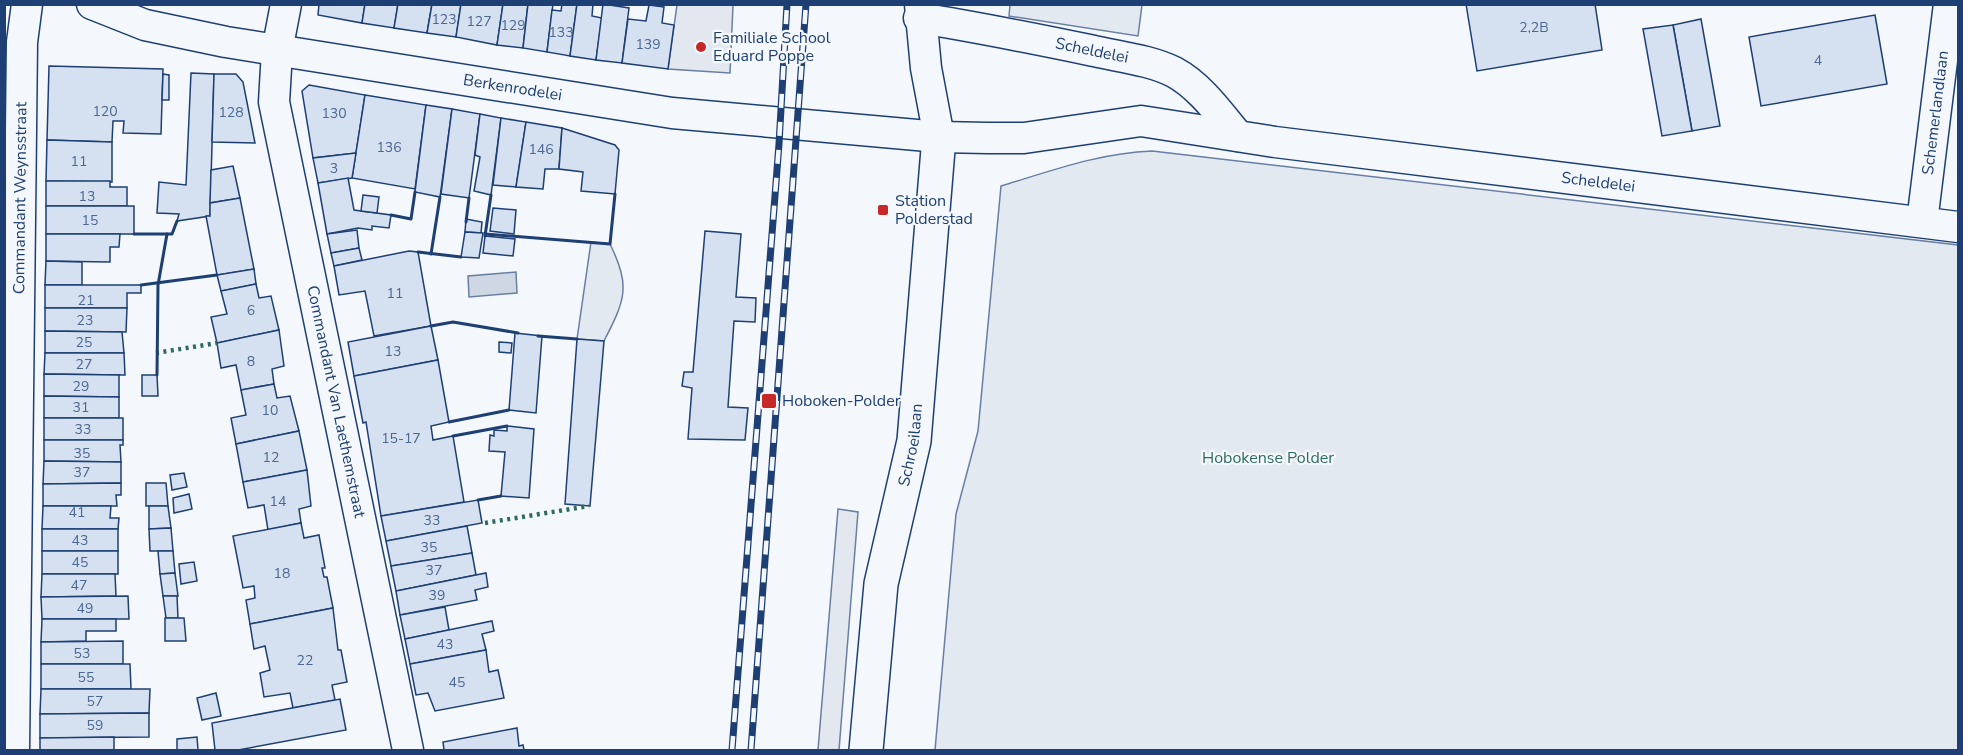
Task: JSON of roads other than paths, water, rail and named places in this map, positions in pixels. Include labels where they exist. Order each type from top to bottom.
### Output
[{"type":"street","name":"Commandant Weynsstraat","points":[[14,750],[13,43],[27,4]]},
{"type":"street","name":"Berkenrodelei","points":[[92,4],[145,25],[278,51],[672,113],[939,137]]},
{"type":"street","name":"Commandant Van Laethemstraat","points":[[286,4],[278,51],[274,102],[408,750]]},
{"type":"street","name":"Schemerlandlaan","points":[[1922,222],[1949,4]]},
{"type":"street","name":"Scheldelei","points":[[919,11],[999,31],[1144,62],[1172,71],[1189,82],[1208,100],[1238,136]]},
{"type":"street","points":[[919,11],[939,137]]},
{"type":"street","name":"Scheldelei","points":[[939,137],[1024,138],[1141,121],[1238,136],[1959,226]]},
{"type":"street","name":"Schroeilaan","points":[[866,750],[881,584],[914,441],[939,137]]},
{"type":"railway","points":[[732,750],[779,144],[787,4]]},
{"type":"railway","points":[[751,750],[806,4]]},
{"type":"place","name":"Familiale School Eduard Poppe","points":[[701,47]]},
{"type":"place","name":"Station Polderstad","points":[[883,210]]},
{"type":"place","name":"Hoboken-Polder","points":[[769,401]]},
{"type":"park label","name":"Hobokense Polder","points":[[1268,458]]}]
